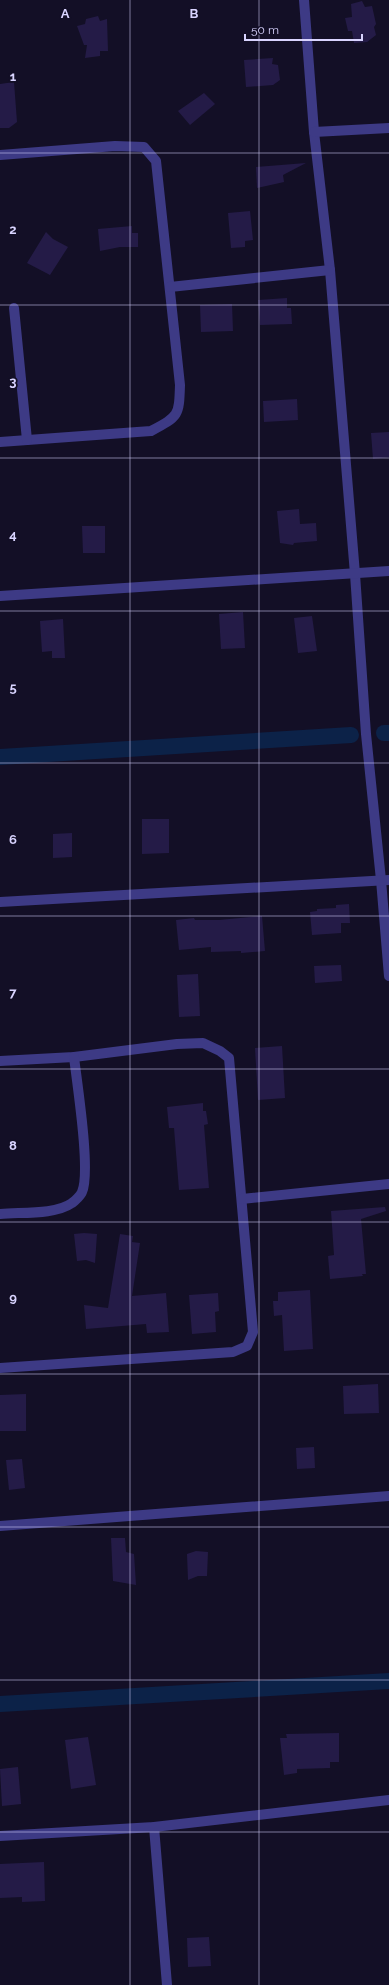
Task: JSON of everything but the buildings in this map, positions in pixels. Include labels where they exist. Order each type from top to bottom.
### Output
[{"type":"street","points":[[304,0],[314,132],[330,270],[355,574],[366,734],[385,880],[389,976]]},
{"type":"street","points":[[314,132],[389,128]]},
{"type":"street","points":[[0,155],[116,146],[144,147],[156,161],[180,385],[179,410],[170,421],[151,431],[0,442]]},
{"type":"street","points":[[170,287],[330,270]]},
{"type":"street","points":[[14,308],[27,440]]},
{"type":"street","points":[[0,596],[389,571]]},
{"type":"street","points":[[0,902],[385,880]]},
{"type":"street","points":[[0,1061],[74,1057],[177,1044],[203,1043],[220,1051],[229,1058],[253,1318],[253,1332],[247,1346],[233,1352],[0,1368]]},
{"type":"street","points":[[0,1214],[57,1210],[73,1203],[82,1192],[84,1179],[84,1155],[74,1057]]},
{"type":"street","points":[[242,1199],[389,1184]]},
{"type":"street","points":[[0,1526],[389,1496]]},
{"type":"street","points":[[0,1836],[154,1827],[389,1800]]},
{"type":"street","points":[[154,1827],[167,1985]]},
{"type":"waterway","points":[[384,733],[389,733]]},
{"type":"waterway","points":[[0,757],[351,735]]},
{"type":"waterway","points":[[0,1704],[389,1681]]}]
